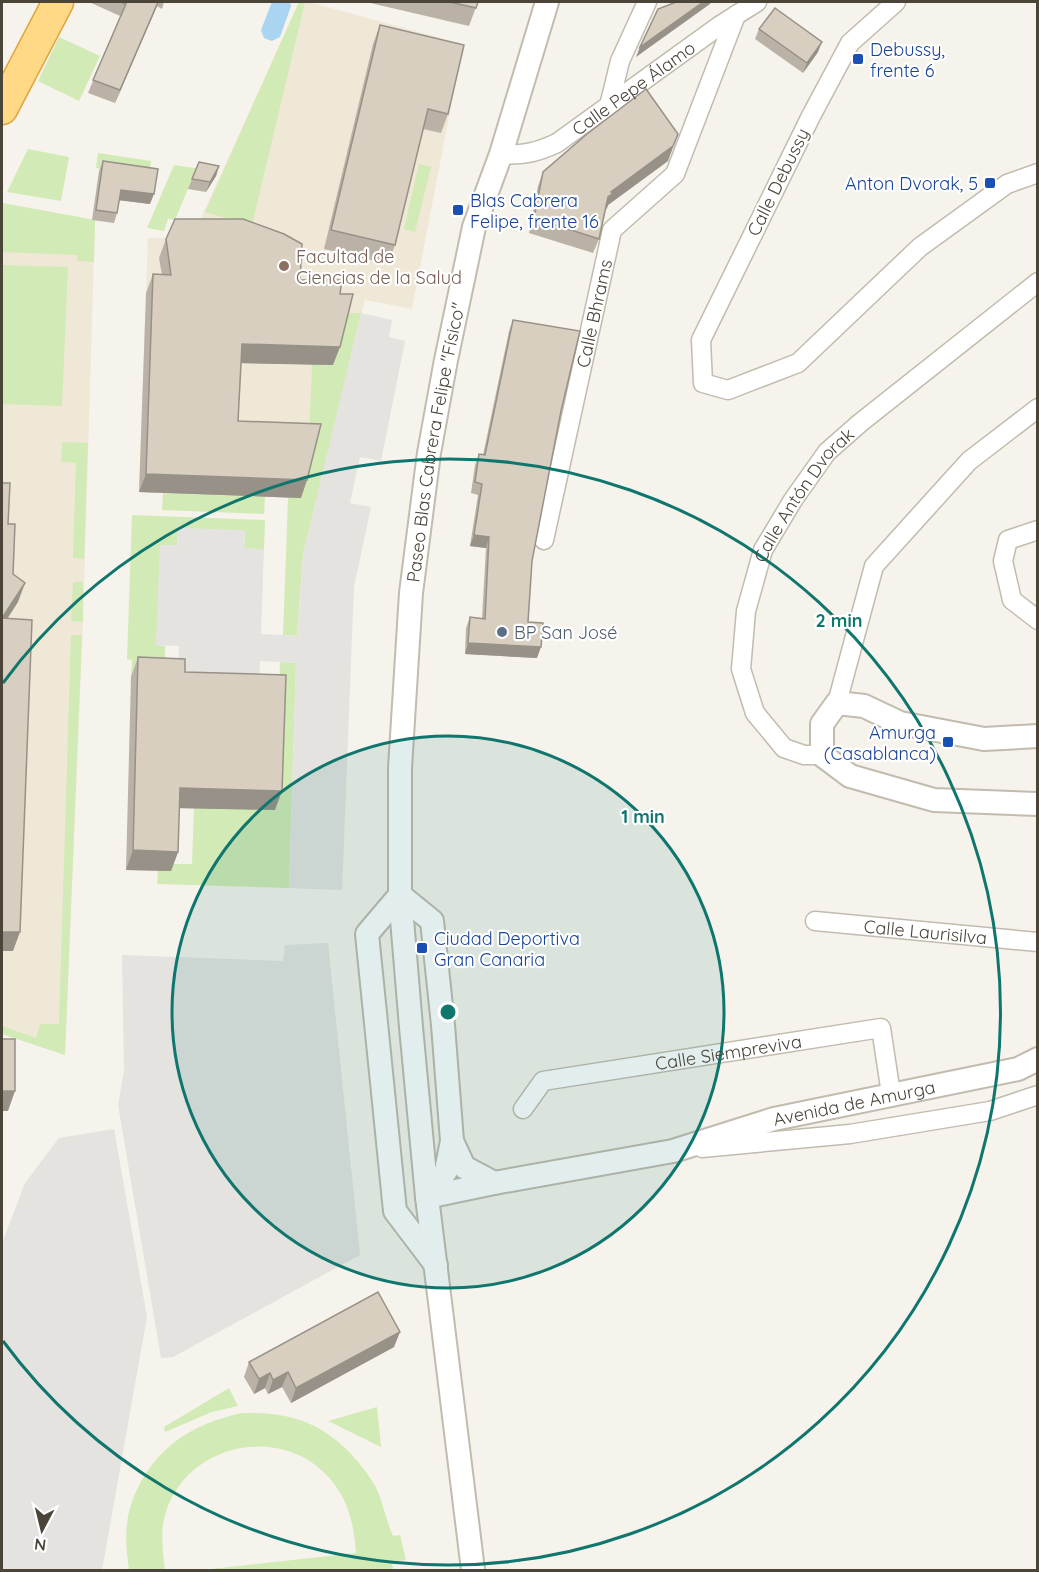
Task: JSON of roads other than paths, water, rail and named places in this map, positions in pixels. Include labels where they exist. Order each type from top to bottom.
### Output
[{"type":"highway","points":[[2,87],[39,2]]},
{"type":"highway","points":[[2,109],[58,2]]},
{"type":"street","name":"Paseo Blas Cabrera Felipe \"Físico\"","points":[[473,1570],[427,1197],[400,895],[400,768],[411,593],[431,441],[474,227],[501,154],[547,2]]},
{"type":"street","points":[[609,106],[620,61],[647,2]]},
{"type":"street","name":"Calle Pepe Álamo","points":[[501,154],[520,155],[540,151],[557,143],[736,15],[758,2]]},
{"type":"street","name":"Calle Debussy","points":[[896,2],[850,44],[810,116],[702,340],[704,383],[728,390],[798,363],[920,247],[1007,184],[1038,173]]},
{"type":"street","name":"Calle Bhrams","points":[[544,540],[612,230],[675,174],[736,15]]},
{"type":"street","name":"Calle Antón Dvorak","points":[[822,755],[804,754],[784,748],[755,713],[741,669],[746,611],[763,550],[793,500],[827,452],[860,423],[1038,282]]},
{"type":"street","points":[[1038,408],[969,461],[874,566],[837,703],[822,724],[822,755],[849,776],[934,800],[1038,804]]},
{"type":"street","points":[[1038,530],[1008,540],[1002,561],[1012,600],[1038,620]]},
{"type":"street","points":[[837,703],[864,706],[900,723],[984,739],[1038,736]]},
{"type":"street","points":[[389,1155],[427,1197],[446,1171],[452,1141],[432,921],[400,895],[367,934],[389,1155],[395,1211],[437,1266]]},
{"type":"street","name":"Calle Laurisilva","points":[[815,921],[1038,942]]},
{"type":"street","name":"Calle Siempreviva","points":[[523,1109],[543,1081],[880,1028],[891,1094]]},
{"type":"street","name":"Avenida de Amurga","points":[[673,1151],[774,1119],[1018,1069],[1038,1059]]},
{"type":"street","name":"Avenida de Amurga","points":[[427,1197],[673,1151],[850,1134],[990,1111],[1038,1095]]},
{"type":"street","points":[[452,1141],[464,1167],[494,1183]]},
{"type":"water","points":[[272,2],[290,2],[291,6],[280,37],[272,41],[264,38],[261,30]]},
{"type":"place","name":"Debussy, frente 6","points":[[858,59]]},
{"type":"place","name":"Anton Dvorak, 5","points":[[990,183]]},
{"type":"place","name":"Blas Cabrera Felipe, frente 16","points":[[458,210]]},
{"type":"place","name":"Facultad de Ciencias de la Salud","points":[[284,266]]},
{"type":"place","name":"BP San José","points":[[502,632]]},
{"type":"place","name":"Amurga (Casablanca)","points":[[948,742]]},
{"type":"place","name":"Ciudad Deportiva Gran Canaria","points":[[422,948]]}]
